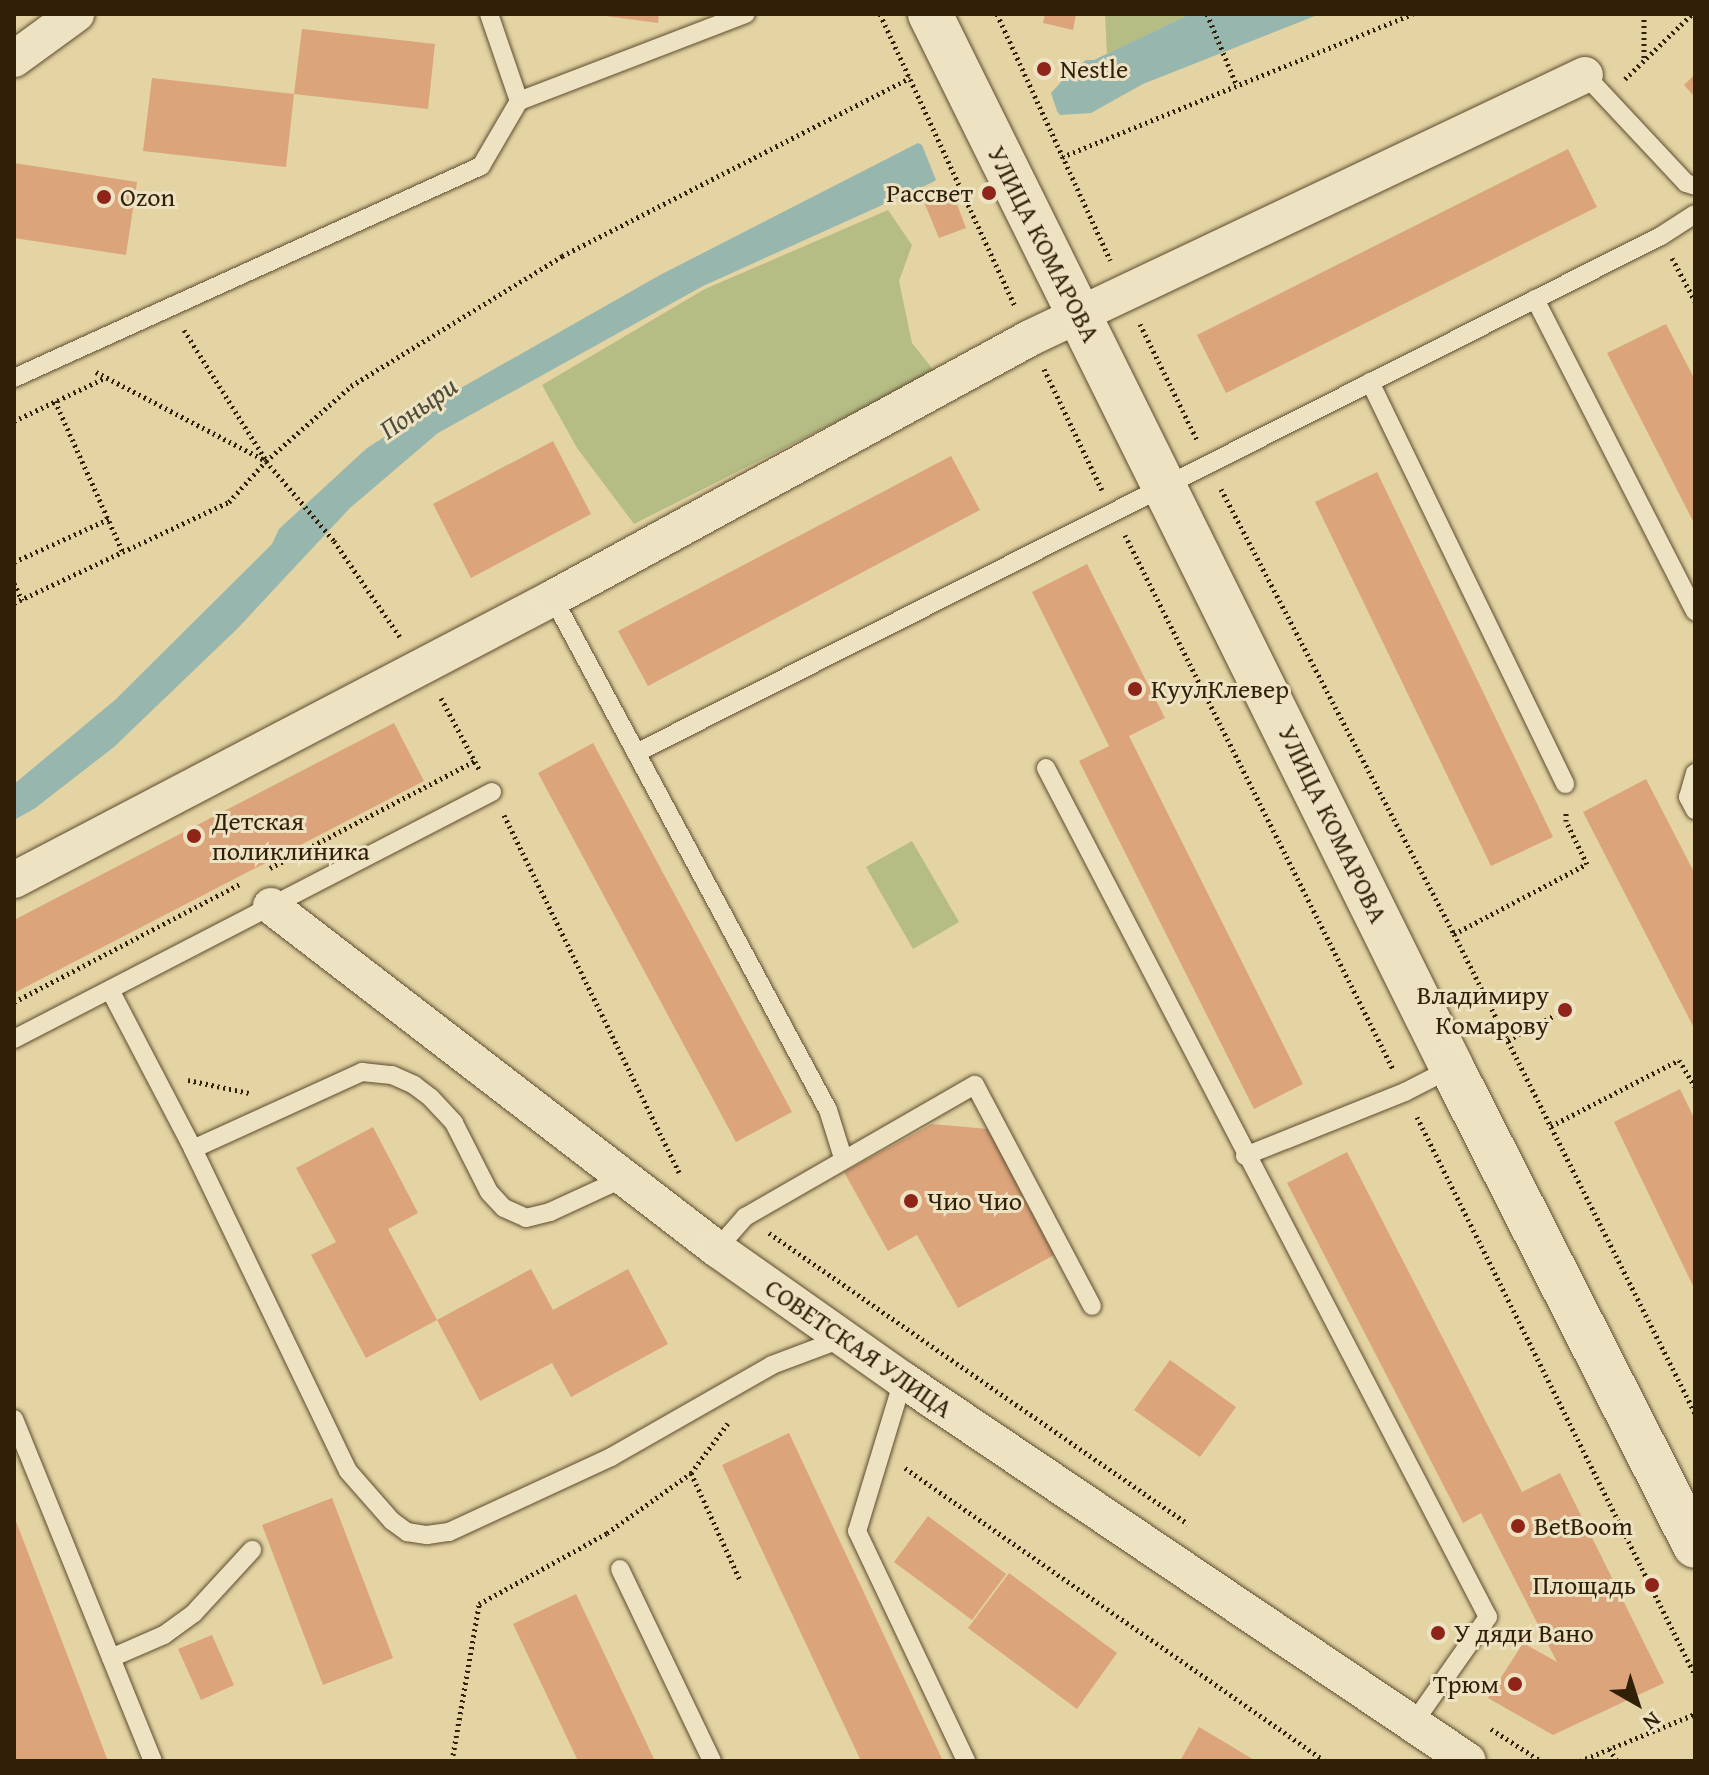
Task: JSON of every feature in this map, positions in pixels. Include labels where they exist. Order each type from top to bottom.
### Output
[{"type":"main road","name":"УЛИЦА КОМАРОВА","points":[[930,14],[1167,486],[1452,1068],[1695,1546]]},
{"type":"street","points":[[14,59],[76,14]]},
{"type":"street","points":[[14,880],[419,665],[553,598],[1030,338],[1125,290],[1585,75]]},
{"type":"street","name":"СОВЕТСКАЯ УЛИЦА","points":[[271,906],[717,1249],[903,1380],[1468,1761]]},
{"type":"lane","points":[[489,14],[519,101]]},
{"type":"lane","points":[[14,378],[481,166],[519,101],[746,14]]},
{"type":"lane","points":[[1585,75],[1686,183],[1695,186]]},
{"type":"lane","points":[[636,753],[1661,236],[1695,214]]},
{"type":"lane","points":[[1535,299],[1695,611]]},
{"type":"lane","points":[[1370,382],[1565,784]]},
{"type":"lane","points":[[553,598],[828,1110],[843,1158]]},
{"type":"lane","points":[[1046,768],[1245,1156],[1488,1617],[1412,1725]]},
{"type":"lane","points":[[1695,773],[1688,797],[1695,810]]},
{"type":"lane","points":[[14,1039],[492,792]]},
{"type":"lane","points":[[110,990],[193,1149],[348,1471],[392,1521],[407,1532],[427,1535],[449,1532],[611,1457],[772,1365],[844,1338]]},
{"type":"lane","points":[[1245,1156],[1405,1092],[1452,1068]]},
{"type":"lane","points":[[193,1149],[283,1105],[362,1072],[392,1075],[414,1085],[454,1123],[489,1192],[504,1208],[526,1218],[550,1212],[624,1178]]},
{"type":"lane","points":[[717,1249],[745,1217],[975,1085],[1092,1306]]},
{"type":"lane","points":[[903,1380],[857,1531],[966,1761]]},
{"type":"lane","points":[[14,1419],[153,1761]]},
{"type":"lane","points":[[111,1658],[164,1635],[194,1613],[252,1550]]},
{"type":"lane","points":[[620,1569],[712,1761]]},
{"type":"path","points":[[880,14],[1030,338]]},
{"type":"path","points":[[997,14],[1061,157],[1208,464],[1454,934],[1695,1413]]},
{"type":"path","points":[[1207,14],[1237,86]]},
{"type":"path","points":[[1061,157],[1413,14]]},
{"type":"path","points":[[1644,14],[1644,60]]},
{"type":"path","points":[[14,603],[229,502],[266,461],[351,386],[562,256],[910,78]]},
{"type":"path","points":[[1661,236],[1695,301]]},
{"type":"path","points":[[171,309],[266,461],[334,541],[433,683],[492,792],[682,1177]]},
{"type":"path","points":[[66,356],[266,461]]},
{"type":"path","points":[[1046,373],[1695,1675]]},
{"type":"path","points":[[14,421],[106,377]]},
{"type":"path","points":[[55,401],[123,552]]},
{"type":"path","points":[[14,562],[109,519]]},
{"type":"path","points":[[14,583],[22,600]]},
{"type":"path","points":[[1454,934],[1587,864],[1566,821],[1565,784]]},
{"type":"path","points":[[1508,1040],[1565,1010]]},
{"type":"path","points":[[1551,1126],[1679,1060],[1695,1087]]},
{"type":"path","points":[[153,1075],[249,1093],[283,1105]]},
{"type":"path","points":[[745,1217],[1200,1532]]},
{"type":"path","points":[[452,1761],[479,1604],[607,1533],[691,1473],[736,1413]]},
{"type":"path","points":[[881,1452],[1325,1761]]},
{"type":"path","points":[[691,1473],[740,1580]]},
{"type":"path","points":[[1580,1761],[1695,1714]]},
{"type":"path","points":[[1488,1728],[1541,1761]]},
{"type":"path","points":[[1609,1749],[1617,1761]]},
{"type":"green space","points":[[1105,14],[1190,14],[1107,54]]},
{"type":"green space","points":[[888,210],[912,245],[899,281],[912,343],[935,372],[634,524],[577,448],[542,385],[705,289]]},
{"type":"green space","points":[[912,841],[959,922],[913,949],[866,867]]},
{"type":"water","points":[[1190,14],[1320,14],[1143,84],[1091,113],[1060,115],[1051,93],[1070,72],[1086,60],[1094,60]]},
{"type":"water","points":[[918,143],[922,145],[936,180],[703,286],[438,433],[350,508],[238,628],[114,747],[34,809],[14,820],[14,784],[115,700],[272,544],[279,529],[367,448],[459,389],[660,275]]},
{"type":"building","points":[[591,14],[659,14],[658,23]]},
{"type":"building","points":[[1045,14],[1076,14],[1073,30],[1043,23]]},
{"type":"building","points":[[302,29],[435,44],[428,109],[294,94]]},
{"type":"building","name":"Nestle","points":[[1047,61],[1052,71],[1041,77],[1036,66]]},
{"type":"building","points":[[1695,74],[1695,97],[1684,85]]},
{"type":"building","points":[[152,78],[294,94],[286,167],[143,151]]},
{"type":"building","points":[[1568,149],[1597,207],[1226,393],[1197,335]]},
{"type":"building","points":[[14,163],[137,182],[126,255],[14,238]]},
{"type":"building","points":[[952,191],[966,228],[939,238],[924,202]]},
{"type":"building","points":[[1666,324],[1695,380],[1695,525],[1607,353]]},
{"type":"building","points":[[553,441],[591,514],[471,578],[433,504]]},
{"type":"building","points":[[951,456],[980,510],[648,686],[618,631]]},
{"type":"building","points":[[1377,472],[1553,837],[1491,866],[1315,502]]},
{"type":"building","points":[[1087,564],[1165,718],[1129,736],[1303,1084],[1254,1109],[1079,761],[1109,746],[1032,592]]},
{"type":"building","points":[[394,723],[424,781],[14,993],[14,920]]},
{"type":"building","points":[[593,743],[792,1112],[736,1142],[538,773]]},
{"type":"building","points":[[1646,779],[1695,874],[1695,1030],[1583,812]]},
{"type":"building","points":[[1680,1089],[1695,1120],[1695,1290],[1614,1122]]},
{"type":"building","points":[[932,1124],[988,1129],[1054,1255],[958,1308],[917,1235],[888,1251],[844,1172]]},
{"type":"building","points":[[373,1127],[418,1213],[388,1229],[437,1320],[366,1358],[311,1255],[336,1242],[296,1168]]},
{"type":"building","points":[[1347,1152],[1522,1492],[1560,1473],[1664,1683],[1553,1735],[1488,1698],[1523,1643],[1557,1662],[1481,1513],[1463,1523],[1287,1183]]},
{"type":"building","points":[[531,1269],[553,1310],[628,1269],[668,1344],[571,1397],[552,1363],[480,1401],[437,1320]]},
{"type":"building","points":[[1170,1360],[1236,1407],[1200,1457],[1134,1410]]},
{"type":"building","points":[[789,1433],[943,1761],[861,1761],[722,1465]]},
{"type":"building","points":[[332,1498],[393,1658],[323,1685],[262,1525]]},
{"type":"building","points":[[14,1516],[108,1761],[14,1761]]},
{"type":"building","points":[[928,1516],[1006,1574],[972,1620],[894,1562]]},
{"type":"building","points":[[1009,1573],[1117,1653],[1077,1709],[968,1628]]},
{"type":"building","points":[[576,1594],[655,1761],[578,1761],[513,1624]]},
{"type":"building","points":[[212,1635],[234,1685],[201,1700],[178,1649]]},
{"type":"building","points":[[1199,1727],[1256,1761],[1180,1761]]},
{"type":"place","name":"Nestle","points":[[1044,69]]},
{"type":"place","name":"Рассвет","points":[[989,193]]},
{"type":"place","name":"Ozon","points":[[104,197]]},
{"type":"place","name":"КуулКлевер","points":[[1135,689]]},
{"type":"place","name":"Детская поликлиника","points":[[194,836]]},
{"type":"place","name":"Владимиру Комарову","points":[[1565,1010]]},
{"type":"place","name":"Чио Чио","points":[[911,1201]]},
{"type":"place","name":"BetBoom","points":[[1518,1526]]},
{"type":"place","name":"Площадь","points":[[1652,1585]]},
{"type":"place","name":"У дяди Вано","points":[[1438,1633]]},
{"type":"place","name":"Трюм","points":[[1515,1684]]},
{"type":"water label","name":"Поныри","points":[[418,407]]}]
